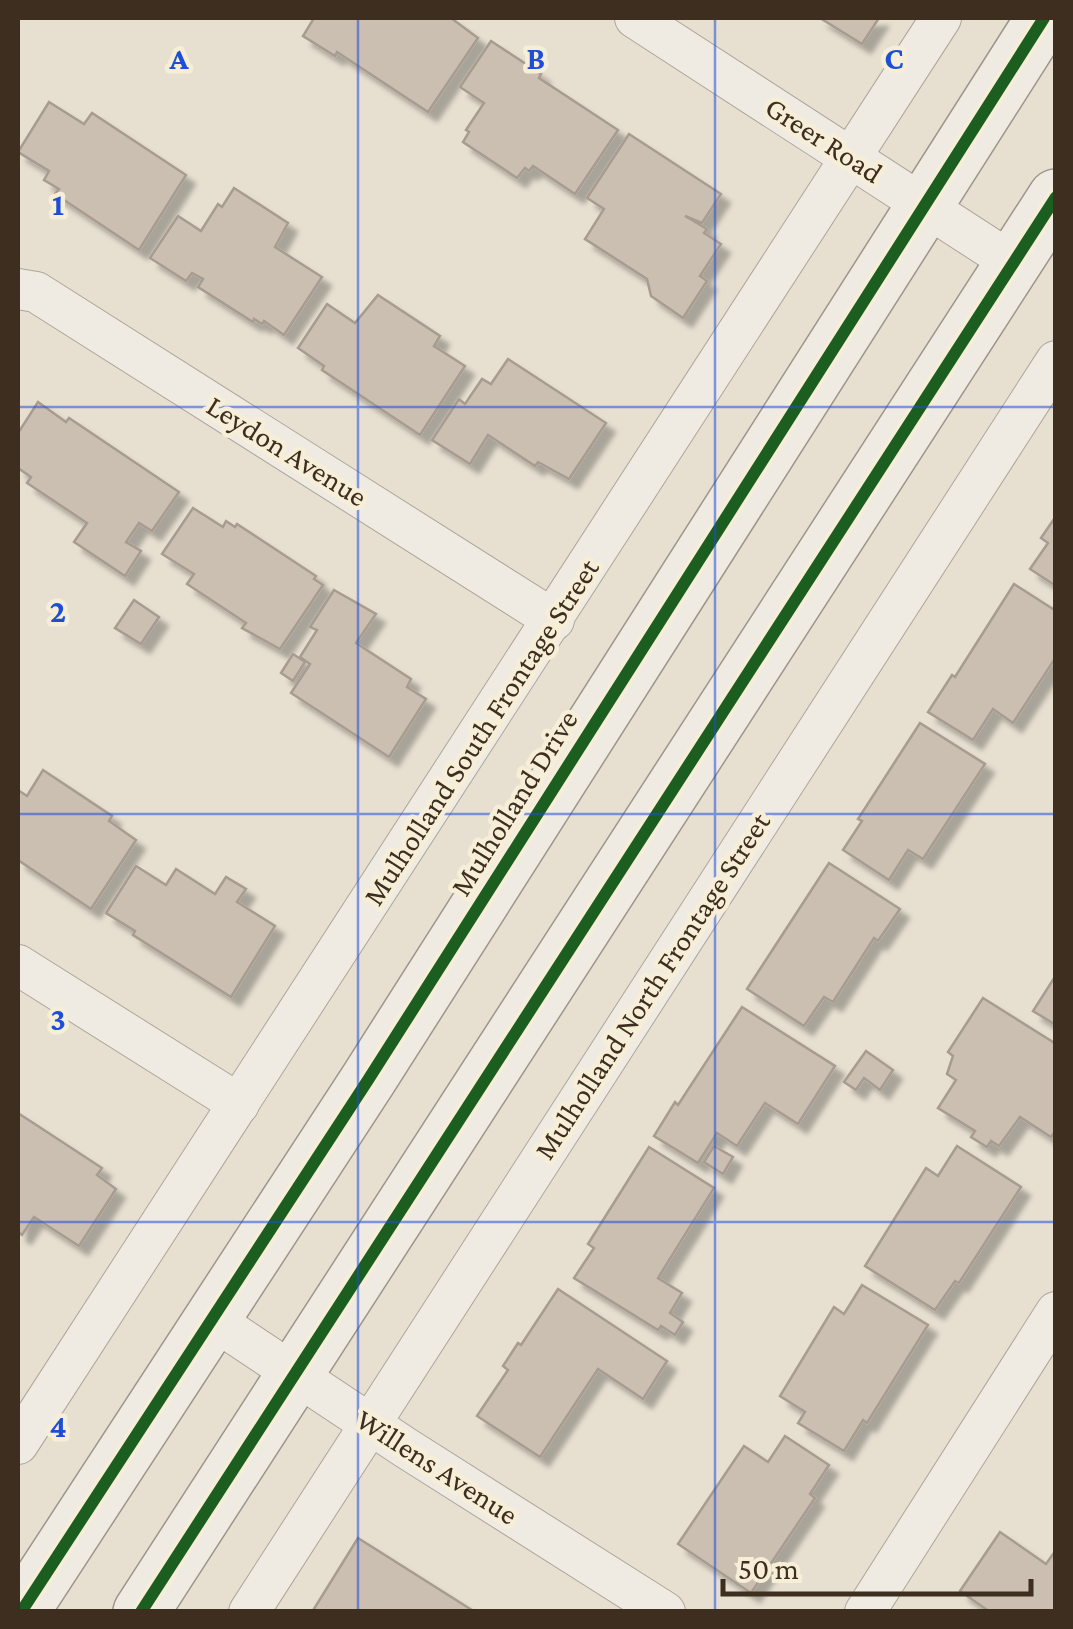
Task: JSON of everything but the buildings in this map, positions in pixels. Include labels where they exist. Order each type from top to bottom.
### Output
[{"type":"main road","name":"Mulholland Drive","points":[[22,1612],[368,1080],[1044,18]]},
{"type":"main road","points":[[141,1612],[1056,197]]},
{"type":"street","name":"Greer Road","points":[[635,18],[1013,263]]},
{"type":"street","name":"Mulholland South Frontage Street","points":[[18,1444],[941,18]]},
{"type":"street","name":"Leydon Avenue","points":[[18,289],[36,292],[554,620]]},
{"type":"street","name":"Mulholland North Frontage Street","points":[[249,1612],[1056,361]]},
{"type":"street","points":[[18,965],[239,1104]]},
{"type":"street","points":[[865,1612],[1056,1312]]},
{"type":"street","name":"Willens Avenue","points":[[212,1319],[665,1612]]},
{"type":"cycle path","points":[[21,1612],[368,1080],[1044,18]]},
{"type":"cycle path","points":[[141,1612],[1056,197]]}]
